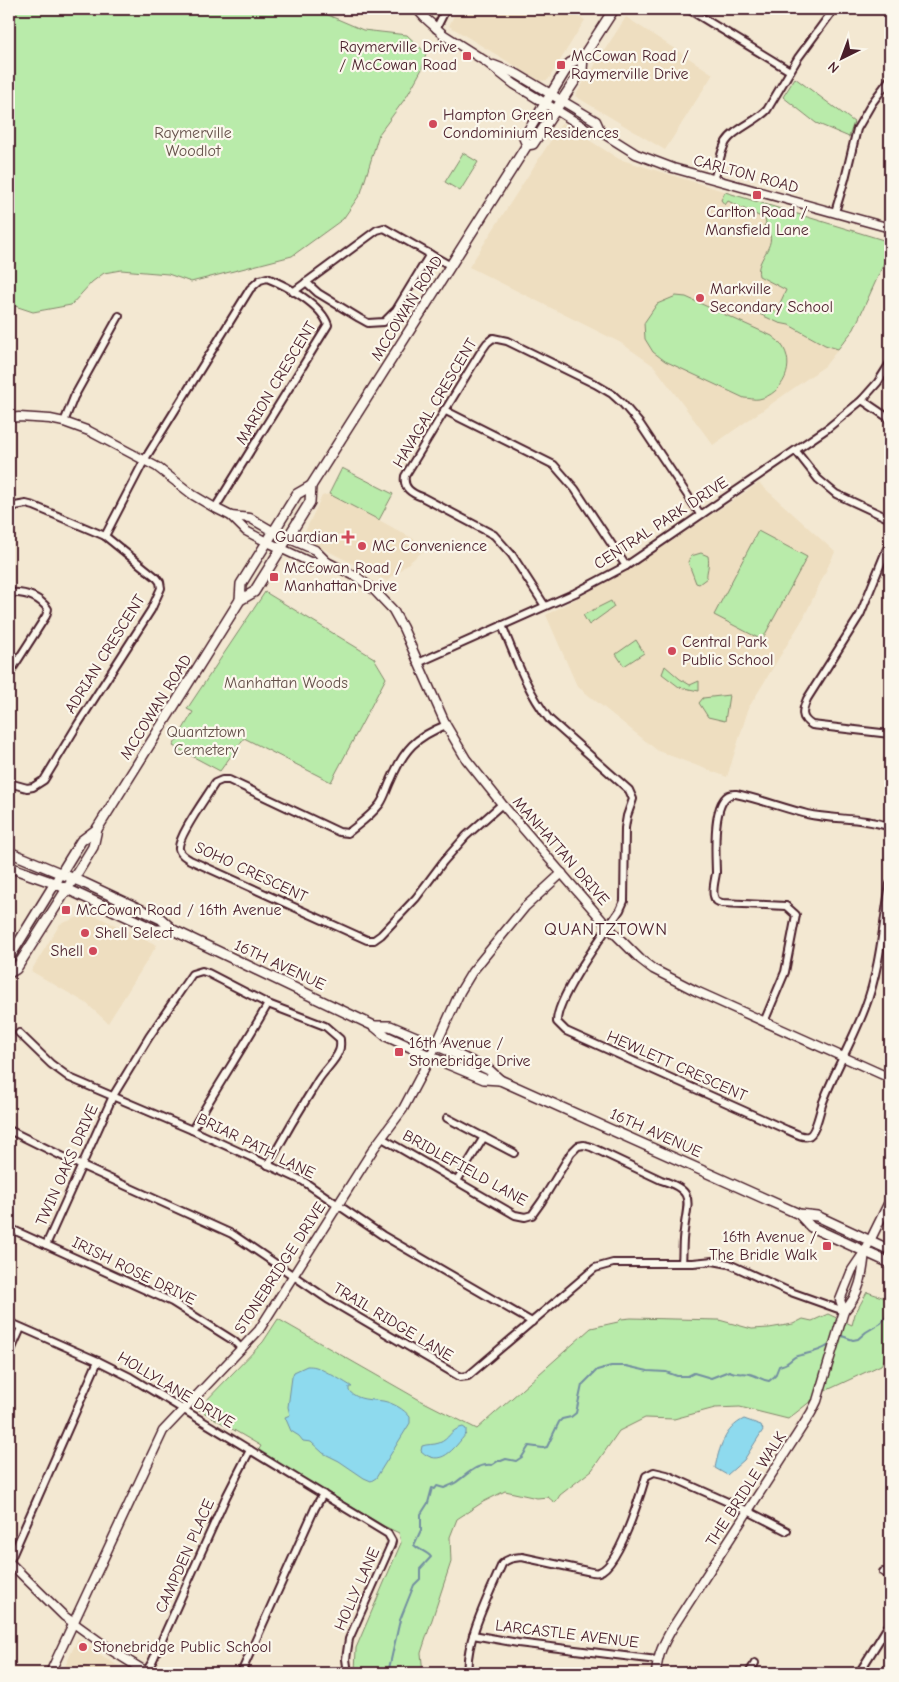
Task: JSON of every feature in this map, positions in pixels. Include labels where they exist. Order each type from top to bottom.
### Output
[{"type":"main road","name":"MCCOWAN ROAD","points":[[527,144],[533,144],[562,102],[582,70],[583,57],[614,9]]},
{"type":"main road","name":"MCCOWAN ROAD","points":[[527,144],[524,138],[550,94],[570,63],[583,57]]},
{"type":"main road","name":"MCCOWAN ROAD","points":[[9,973],[16,969],[74,879],[93,847],[97,829],[240,600],[254,592],[310,502],[312,486],[527,144]]},
{"type":"main road","name":"MCCOWAN ROAD","points":[[240,600],[241,584],[297,494],[312,486]]},
{"type":"main road","name":"MCCOWAN ROAD","points":[[9,958],[81,841],[97,829]]},
{"type":"main road","name":"16TH AVENUE","points":[[9,852],[74,879],[160,919],[173,930],[374,1026],[386,1036],[484,1079],[500,1080],[799,1214],[817,1216],[890,1250]]},
{"type":"main road","name":"16TH AVENUE","points":[[9,867],[67,889],[156,930],[173,930]]},
{"type":"main road","name":"16TH AVENUE","points":[[374,1026],[390,1026],[436,1045],[490,1070],[500,1080]]},
{"type":"main road","name":"16TH AVENUE","points":[[799,1214],[811,1227],[890,1263]]},
{"type":"street","points":[[417,9],[436,29],[485,61]]},
{"type":"street","points":[[436,29],[446,9]]},
{"type":"street","points":[[688,9],[790,71]]},
{"type":"street","points":[[714,179],[726,142],[761,117],[767,110],[805,48],[834,9]]},
{"type":"street","name":"CARLTON ROAD","points":[[485,61],[517,74],[596,121],[601,132]]},
{"type":"street","name":"CARLTON ROAD","points":[[485,61],[514,84],[555,111],[590,131],[601,132],[636,154],[673,168],[890,228]]},
{"type":"street","points":[[835,212],[857,129],[872,103],[890,79]]},
{"type":"street","points":[[293,292],[365,239],[384,228],[451,266]]},
{"type":"street","points":[[306,282],[318,293],[368,323],[384,322],[396,310],[430,254]]},
{"type":"street","name":"MARION CRESCENT","points":[[144,459],[250,289],[260,280],[267,278],[293,292],[318,309],[326,318],[328,324],[215,508]]},
{"type":"street","points":[[64,422],[74,397],[119,316]]},
{"type":"street","name":"HAVAGAL CRESCENT","points":[[545,606],[512,554],[494,535],[422,497],[412,494],[405,485],[405,476],[444,410],[487,343],[493,338],[507,341],[612,394],[640,424],[700,514]]},
{"type":"street","name":"CENTRAL PARK DRIVE","points":[[418,663],[595,583],[626,566],[828,428],[862,400],[878,382],[890,363]]},
{"type":"street","points":[[862,400],[890,419]]},
{"type":"street","points":[[444,410],[554,465],[575,489],[626,566]]},
{"type":"street","points":[[9,418],[27,417],[64,422],[89,431],[157,466],[193,495],[231,516]]},
{"type":"street","points":[[796,451],[818,479],[836,494],[890,519]]},
{"type":"street","points":[[105,536],[144,459]]},
{"type":"street","name":"ADRIAN CRESCENT","points":[[9,506],[26,504],[34,506],[105,536],[158,578],[161,588],[151,610],[44,780],[33,787],[27,788],[9,783]]},
{"type":"street","name":"MANHATTAN DRIVE","points":[[231,516],[250,518],[274,532],[315,550],[327,562],[357,577],[384,599],[393,610],[446,725],[466,759],[502,804],[608,927],[653,969],[764,1022],[890,1078]]},
{"type":"street","name":"MANHATTAN DRIVE","points":[[231,516],[246,531],[268,542],[310,562],[327,562]]},
{"type":"street","points":[[890,541],[860,615],[807,699],[803,708],[803,714],[804,720],[812,725],[890,734]]},
{"type":"street","points":[[9,593],[30,594],[48,609],[46,616],[9,674]]},
{"type":"street","points":[[502,625],[528,686],[545,713],[629,790],[633,799],[625,828],[624,901],[608,927]]},
{"type":"street","name":"SOHO CRESCENT","points":[[446,725],[419,738],[405,751],[379,805],[368,817],[348,833],[339,832],[229,780],[222,780],[215,784],[186,830],[180,842],[181,854],[190,860],[285,904],[367,940],[374,940],[416,898],[443,862],[466,836],[502,804]]},
{"type":"street","points":[[764,1022],[785,972],[796,915],[786,906],[722,903],[715,899],[716,830],[722,802],[726,796],[732,793],[808,814],[890,826]]},
{"type":"street","name":"STONEBRIDGE DRIVE","points":[[50,1673],[160,1436],[170,1422],[259,1330],[338,1205],[403,1109],[431,1056],[460,992],[472,972],[525,907],[562,873]]},
{"type":"street","points":[[843,1056],[866,1006],[873,981],[890,884]]},
{"type":"street","name":"HEWLETT CRESCENT","points":[[608,927],[576,976],[559,1009],[557,1022],[566,1031],[802,1136],[811,1134],[843,1056]]},
{"type":"street","name":"TWIN OAKS DRIVE","points":[[46,1245],[113,1096],[192,974],[202,971],[208,973],[268,1004]]},
{"type":"street","points":[[192,1130],[268,1004],[325,1026],[340,1039],[336,1056],[317,1081],[268,1165]]},
{"type":"street","name":"BRIAR PATH LANE","points":[[19,1033],[70,1078],[192,1130],[303,1181],[391,1240],[532,1322]]},
{"type":"street","points":[[447,1118],[514,1153]]},
{"type":"street","name":"TRAIL RIDGE LANE","points":[[9,1130],[82,1166],[232,1234],[336,1305],[458,1376],[468,1376],[595,1268],[613,1263],[713,1261],[729,1264],[788,1291],[844,1311]]},
{"type":"street","points":[[457,1181],[484,1137]]},
{"type":"street","name":"BRIDLEFIELD LANE","points":[[382,1138],[516,1215],[525,1217],[532,1216],[571,1153],[578,1146],[591,1147],[672,1184],[685,1193],[688,1198],[688,1206],[682,1263]]},
{"type":"street","points":[[865,1251],[890,1200]]},
{"type":"street","name":"IRISH ROSE DRIVE","points":[[9,1228],[172,1302],[234,1341],[242,1349]]},
{"type":"street","name":"THE BRIDLE WALK","points":[[844,1311],[840,1300],[852,1270],[865,1251]]},
{"type":"street","name":"THE BRIDLE WALK","points":[[656,1673],[660,1649],[673,1627],[812,1413],[844,1311],[852,1303],[863,1274],[865,1251]]},
{"type":"street","name":"HOLLYLANE DRIVE","points":[[9,1322],[98,1361],[130,1378],[323,1494]]},
{"type":"street","points":[[9,1355],[21,1328]]},
{"type":"street","points":[[98,1361],[9,1562],[55,1608],[147,1673]]},
{"type":"street","name":"CAMPDEN PLACE","points":[[147,1673],[226,1498],[250,1450]]},
{"type":"street","points":[[468,1673],[467,1656],[473,1635],[502,1564],[507,1560],[522,1557],[598,1572],[605,1568],[612,1562],[620,1547],[646,1476],[654,1472],[667,1475],[748,1511],[787,1531]]},
{"type":"street","points":[[241,1673],[323,1494]]},
{"type":"street","name":"HOLLY LANE","points":[[323,1494],[385,1530],[392,1541],[349,1639],[346,1659],[348,1673]]},
{"type":"street","points":[[884,1572],[890,1576]]},
{"type":"street","points":[[859,1673],[890,1623]]},
{"type":"street","name":"LARCASTLE AVENUE","points":[[473,1635],[518,1643],[657,1660]]},
{"type":"street","points":[[749,1673],[755,1662]]},
{"type":"shaded area","points":[[457,9],[561,9],[585,20],[548,80],[540,81],[449,26]]},
{"type":"shaded area","points":[[626,17],[713,74],[665,150],[575,96]]},
{"type":"shaded area","name":"Markville Secondary School","points":[[562,123],[619,159],[890,242],[890,250],[854,329],[825,366],[713,445],[654,366],[621,343],[469,267]]},
{"type":"shaded area","name":"Central Park Public School","points":[[759,483],[835,552],[804,617],[749,707],[727,777],[658,751],[577,686],[546,615],[625,572]]},
{"type":"shaded area","points":[[329,494],[428,547],[387,581],[302,538],[322,496]]},
{"type":"shaded area","points":[[90,913],[157,945],[108,1023],[86,1003],[31,971],[60,924]]},
{"type":"shaded area","name":"Stonebridge Public School","points":[[78,1638],[104,1657],[129,1673],[62,1673]]},
{"type":"green space","name":"Raymerville Woodlot","points":[[9,9],[323,9],[321,12],[363,30],[407,35],[426,53],[422,69],[407,96],[379,134],[361,193],[343,219],[292,256],[191,282],[168,274],[121,270],[104,273],[92,282],[71,305],[33,312],[15,306],[9,297]]},
{"type":"green space","points":[[795,78],[854,122],[849,137],[816,123],[783,97]]},
{"type":"green space","points":[[463,153],[478,162],[460,191],[445,182]]},
{"type":"green space","points":[[725,192],[890,242],[890,250],[854,329],[838,349],[825,345],[789,325],[779,323],[757,313],[755,303],[776,312],[786,290],[759,276],[760,263],[771,238],[764,226],[766,223],[765,219],[728,201],[725,205],[721,200]]},
{"type":"green space","points":[[676,296],[686,297],[772,336],[778,341],[786,352],[788,361],[785,378],[781,385],[767,396],[757,399],[744,398],[665,361],[653,352],[645,339],[644,323],[657,304]]},
{"type":"green space","points":[[342,468],[393,494],[379,520],[329,494]]},
{"type":"green space","points":[[758,531],[807,557],[762,640],[714,615]]},
{"type":"green space","points":[[701,553],[708,556],[709,563],[707,578],[699,584],[696,583],[688,562],[691,556]]},
{"type":"green space","name":"Manhattan Woods","points":[[265,592],[374,658],[386,678],[331,782],[244,738],[220,771],[173,746],[193,712],[187,709]]},
{"type":"green space","points":[[611,601],[614,607],[589,625],[583,615]]},
{"type":"green space","points":[[636,640],[644,653],[624,666],[616,654]]},
{"type":"green space","points":[[665,666],[690,685],[699,681],[699,691],[679,687],[662,674]]},
{"type":"green space","points":[[729,695],[725,721],[708,717],[699,703],[703,698]]},
{"type":"green space","points":[[867,1292],[882,1297],[890,1297],[890,1350],[881,1365],[821,1393],[788,1419],[740,1407],[715,1408],[674,1419],[645,1418],[619,1431],[592,1470],[560,1495],[555,1503],[548,1497],[537,1498],[505,1491],[483,1502],[457,1519],[450,1537],[451,1562],[421,1653],[423,1673],[355,1673],[356,1648],[401,1543],[399,1533],[258,1451],[261,1446],[198,1409],[263,1342],[278,1319],[418,1399],[477,1429],[591,1328],[631,1318],[719,1320],[752,1329],[769,1328],[793,1324],[803,1319],[812,1321],[828,1314],[852,1325],[855,1314]]},
{"type":"water","points":[[307,1366],[319,1368],[346,1383],[352,1387],[349,1387],[349,1391],[357,1396],[391,1403],[410,1417],[410,1423],[376,1478],[371,1481],[323,1453],[311,1442],[303,1441],[291,1431],[285,1417],[290,1415],[288,1407],[292,1377],[294,1372]]},
{"type":"water","points":[[744,1419],[761,1425],[763,1430],[744,1460],[727,1475],[715,1468],[719,1453],[728,1433],[737,1423]]},
{"type":"water","points":[[463,1427],[466,1429],[466,1434],[447,1455],[435,1458],[421,1451],[422,1446],[439,1443],[458,1428]]},
{"type":"waterway","points":[[842,1336],[853,1340],[858,1339],[881,1323],[890,1311]]},
{"type":"waterway","points":[[388,1673],[400,1620],[414,1585],[420,1579],[420,1569],[431,1557],[414,1545],[421,1530],[421,1514],[428,1503],[432,1488],[435,1489],[437,1486],[444,1488],[453,1484],[472,1470],[481,1466],[492,1465],[506,1459],[516,1461],[522,1457],[529,1446],[547,1447],[559,1422],[576,1413],[582,1385],[597,1370],[611,1366],[626,1366],[648,1371],[666,1372],[677,1376],[688,1376],[694,1373],[711,1378],[729,1371],[750,1374],[769,1381],[775,1376],[779,1366],[786,1364],[796,1357],[818,1351],[829,1345]]},
{"type":"place","name":"Raymerville Drive / McCowan Road","points":[[467,56]]},
{"type":"place","name":"McCowan Road / Raymerville Drive","points":[[561,65]]},
{"type":"place","name":"Hampton Green Condominium Residences","points":[[433,124]]},
{"type":"place","name":"Carlton Road / Mansfield Lane","points":[[757,195]]},
{"type":"place","name":"Markville Secondary School","points":[[700,298]]},
{"type":"place","name":"Guardian","points":[[348,537]]},
{"type":"place","name":"MC Convenience","points":[[362,546]]},
{"type":"place","name":"McCowan Road / Manhattan Drive","points":[[274,577]]},
{"type":"place","name":"Central Park Public School","points":[[672,651]]},
{"type":"place","name":"McCowan Road / 16th Avenue","points":[[66,910]]},
{"type":"place","name":"Shell Select","points":[[85,933]]},
{"type":"place","name":"Shell","points":[[93,951]]},
{"type":"place","name":"16th Avenue / Stonebridge Drive","points":[[399,1052]]},
{"type":"place","name":"16th Avenue / The Bridle Walk","points":[[827,1246]]},
{"type":"place","name":"Stonebridge Public School","points":[[83,1647]]},
{"type":"district","name":"QUANTZTOWN","points":[[606,929]]},
{"type":"park label","name":"Quantztown Cemetery","points":[[206,741]]}]
